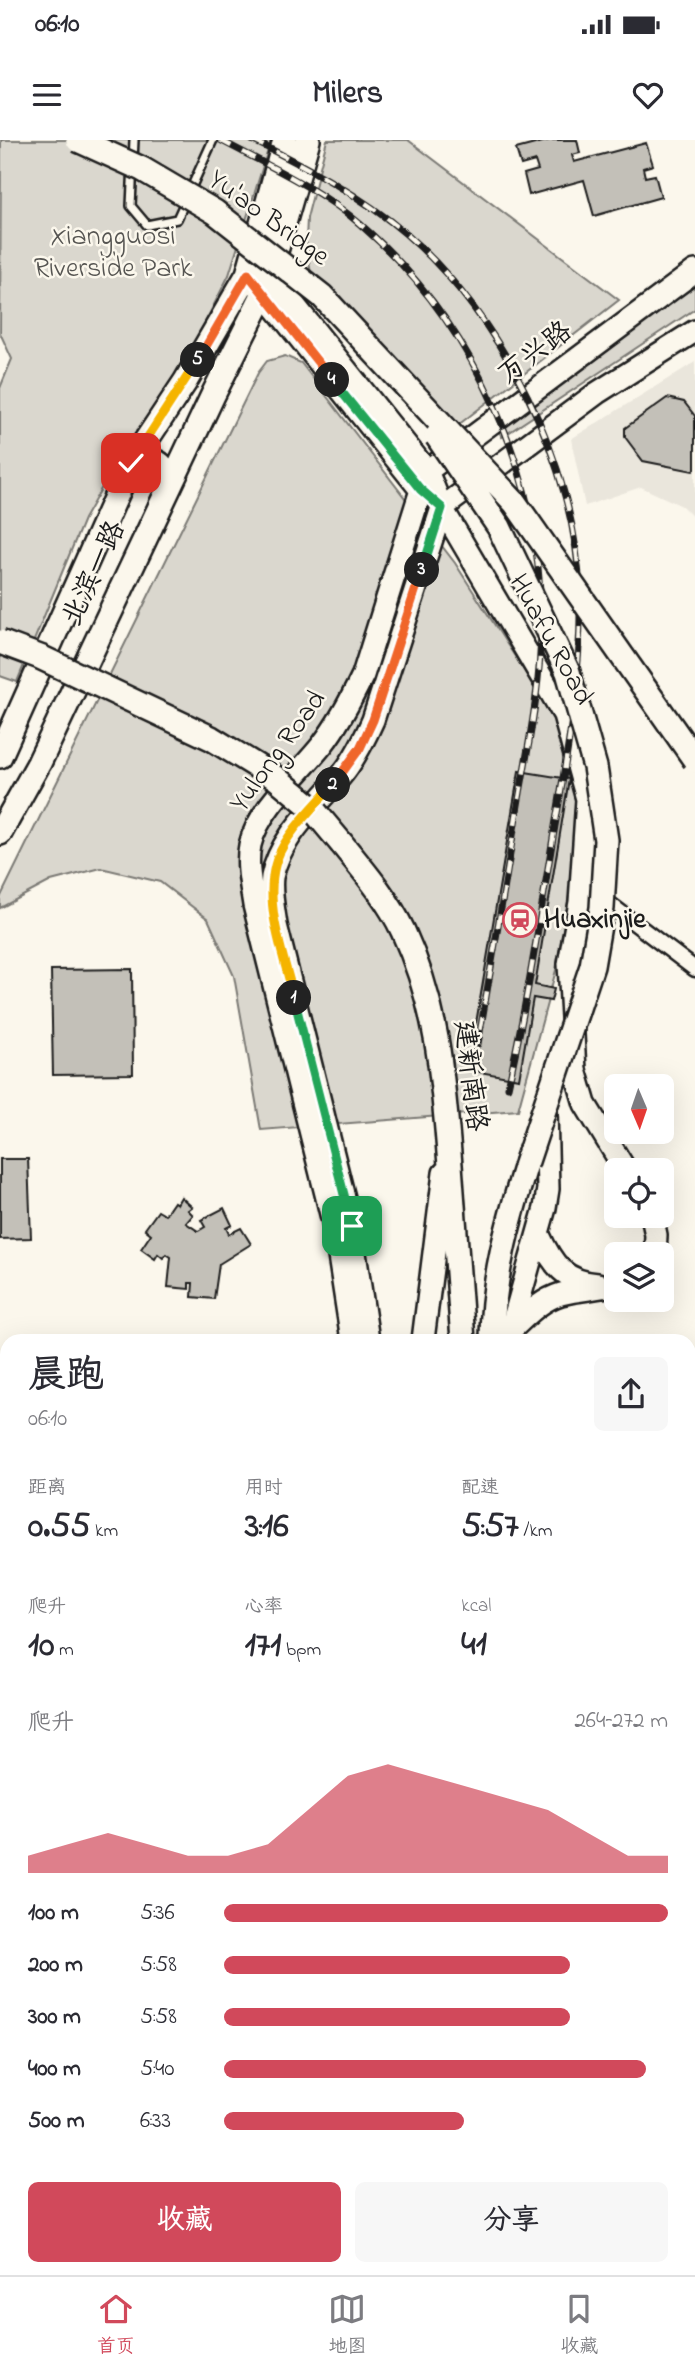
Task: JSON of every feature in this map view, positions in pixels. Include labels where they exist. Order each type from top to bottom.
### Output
[{"type":"main road","name":"Yu'ao Bridge","points":[[78,140],[142,169],[215,212],[322,296],[398,378]]},
{"type":"main road","name":"北滨一路","points":[[0,756],[131,463],[259,274],[285,140]]},
{"type":"main road","name":"北滨一路","points":[[0,833],[39,763],[170,485],[259,274],[308,140]]},
{"type":"main road","name":"万兴路","points":[[423,480],[695,271]]},
{"type":"main road","name":"Huafu Road","points":[[259,274],[423,480],[564,715],[587,799],[581,883],[569,964],[575,1070],[585,1104],[618,1158]]},
{"type":"main road","points":[[442,508],[597,393],[695,331]]},
{"type":"main road","points":[[398,378],[515,503],[695,760]]},
{"type":"main road","points":[[398,378],[499,527],[568,672],[595,767],[606,840],[602,908],[592,966],[546,1100],[537,1165],[505,1236],[492,1314],[502,1334]]},
{"type":"main road","points":[[131,463],[148,459],[158,461],[166,469],[170,485]]},
{"type":"main road","name":"Yulong Road","points":[[351,1334],[335,1230],[254,905],[248,863],[256,827],[321,746],[349,706],[363,675],[423,480]]},
{"type":"main road","name":"Yulong Road","points":[[367,1334],[352,1226],[276,925],[272,880],[277,857],[289,837],[345,771],[373,720],[442,508]]},
{"type":"main road","name":"建新南路","points":[[0,642],[40,657],[211,738],[275,778],[311,807],[379,890],[402,929],[421,976],[436,1028],[445,1086],[463,1334]]},
{"type":"main road","points":[[424,1334],[448,1143]]},
{"type":"main road","points":[[504,1334],[539,1235],[548,1189],[537,1165]]},
{"type":"main road","points":[[539,1235],[549,1257],[565,1274],[589,1284],[604,1285]]},
{"type":"main road","points":[[506,1334],[545,1301],[561,1294],[604,1287]]},
{"type":"street","points":[[581,883],[695,968]]},
{"type":"lane","points":[[134,140],[131,206],[147,225],[177,219],[213,140]]},
{"type":"shaded area","points":[[695,362],[695,519],[682,506],[641,487],[585,506],[571,439]]},
{"type":"green space","name":"Xiangguosi Riverside Park","points":[[1,140],[271,140],[229,275],[179,374],[118,459],[84,519],[17,682],[0,676],[0,388],[12,359],[0,333]]},
{"type":"green space","points":[[327,140],[408,140],[619,300],[453,429],[314,294],[306,241],[307,218]]},
{"type":"green space","points":[[695,286],[695,309],[502,437],[497,428]]},
{"type":"green space","points":[[285,356],[301,363],[455,563],[553,716],[578,796],[571,884],[556,970],[518,1110],[261,1130],[234,976],[208,919],[160,882],[101,868],[51,881],[0,908],[0,898],[258,373],[267,361]]},
{"type":"building","points":[[550,140],[577,140],[580,153],[572,155],[574,162],[646,143],[653,165],[643,168],[645,177],[655,175],[661,197],[594,216],[584,180],[529,195],[524,174],[538,170],[535,161],[521,165],[516,149]]},
{"type":"building","points":[[667,398],[684,402],[695,416],[693,471],[643,461],[625,437],[625,428]]},
{"type":"building","name":"Huaxinjie","points":[[519,771],[569,779],[535,985],[554,989],[551,1001],[533,998],[519,1079],[468,1070]]},
{"type":"building","points":[[132,969],[133,1074],[53,1075],[51,970]]},
{"type":"building","points":[[0,1159],[28,1159],[31,1238],[0,1239]]},
{"type":"building","points":[[181,1197],[192,1207],[188,1210],[193,1215],[186,1223],[198,1231],[205,1227],[201,1220],[224,1208],[232,1225],[226,1228],[229,1234],[241,1228],[251,1244],[219,1264],[214,1299],[192,1297],[193,1283],[189,1283],[189,1289],[168,1287],[171,1257],[166,1254],[163,1258],[158,1254],[155,1259],[141,1249],[151,1234],[145,1229],[158,1211],[165,1215]]},
{"type":"railway","points":[[220,140],[293,178],[328,200],[360,224],[401,264],[437,308],[468,355],[494,406],[514,458],[529,513],[538,569],[540,648],[537,691],[478,1044]]},
{"type":"railway","points":[[252,140],[351,194],[389,220],[441,268],[474,308],[503,351],[528,397],[549,446],[565,495],[575,545],[580,594],[575,690],[536,939],[508,1087]]},
{"type":"place","name":"Huaxinjie","points":[[520,920]]},
{"type":"route","points":[[131,463],[185,382],[248,274],[420,489],[442,508],[373,720],[345,771],[289,837],[277,857],[272,880],[276,925],[352,1226]]}]
